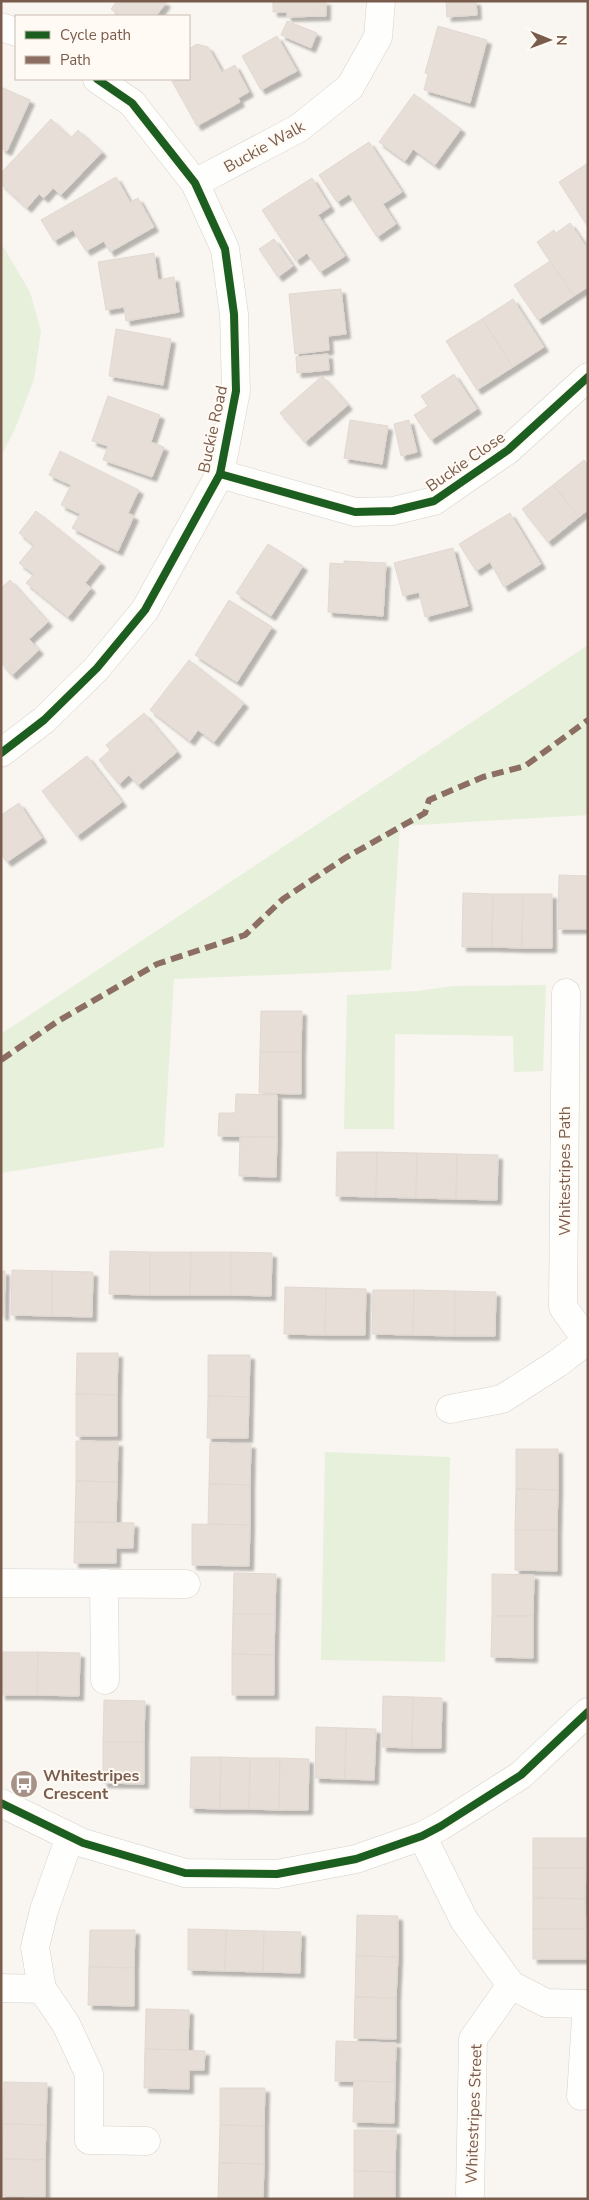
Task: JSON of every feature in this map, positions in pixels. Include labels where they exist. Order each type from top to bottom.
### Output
[{"type":"street","name":"Buckie Walk","points":[[195,183],[299,128],[350,88],[378,37],[381,1]]},
{"type":"street","points":[[1,27],[15,32]]},
{"type":"street","name":"Buckie Road","points":[[1,753],[44,720],[97,668],[145,610],[220,474],[236,391],[234,314],[225,249],[195,183],[132,103],[98,80]]},
{"type":"street","name":"Buckie Close","points":[[220,474],[355,512],[373,513],[413,508],[434,501],[508,450],[588,377]]},
{"type":"street","name":"Whitestripes Path","points":[[566,993],[563,1306],[587,1341]]},
{"type":"street","points":[[450,1409],[502,1399],[558,1363],[587,1341]]},
{"type":"street","points":[[1,1583],[186,1584]]},
{"type":"street","points":[[104,1583],[105,1680]]},
{"type":"street","points":[[1,1803],[70,1837],[185,1873],[277,1874],[356,1859],[422,1836],[521,1775],[588,1712]]},
{"type":"street","points":[[422,1836],[464,1920],[511,1985],[546,2003],[587,2004],[582,2096]]},
{"type":"street","points":[[70,1837],[44,1910],[35,1948],[42,1989],[66,2024],[89,2074],[89,2140],[146,2141]]},
{"type":"street","name":"Whitestripes Street","points":[[470,2194],[473,2039],[511,1985]]},
{"type":"street","points":[[1,1988],[42,1989]]},
{"type":"green space","points":[[1,243],[30,292],[41,331],[34,379],[15,429],[1,456]]},
{"type":"green space","points":[[588,645],[588,815],[400,826],[391,970],[174,979],[164,1147],[1,1173],[1,1034]]},
{"type":"green space","points":[[546,985],[543,1071],[514,1072],[513,1036],[395,1034],[394,1129],[344,1129],[347,995],[417,991],[454,986]]},
{"type":"green space","points":[[325,1452],[450,1457],[445,1662],[321,1660]]},
{"type":"building","points":[[117,1],[164,1],[166,3],[157,15],[119,15],[111,9]]},
{"type":"building","points":[[273,1],[326,1],[326,16],[287,17],[287,12],[273,12]]},
{"type":"building","points":[[446,1],[476,1],[477,15],[447,17]]},
{"type":"building","points":[[287,21],[317,33],[311,48],[281,35]]},
{"type":"building","points":[[438,26],[487,40],[470,103],[424,90],[428,74],[425,73]]},
{"type":"building","points":[[277,36],[297,71],[261,90],[242,56]]},
{"type":"building","points":[[197,44],[208,47],[222,72],[235,65],[249,92],[238,98],[240,102],[197,126],[172,81],[190,80],[190,48]]},
{"type":"building","points":[[1,87],[30,100],[7,151],[1,148]]},
{"type":"building","points":[[414,94],[461,129],[435,165],[413,149],[405,161],[379,142]]},
{"type":"building","points":[[51,119],[71,138],[78,130],[102,152],[61,195],[53,188],[44,198],[39,194],[27,208],[1,184],[1,173]]},
{"type":"building","points":[[369,142],[402,192],[383,204],[396,224],[377,237],[349,194],[337,202],[319,175]]},
{"type":"building","points":[[588,163],[588,227],[559,182]]},
{"type":"building","points":[[116,177],[130,202],[138,198],[154,227],[110,252],[104,241],[86,251],[73,230],[54,241],[41,220]]},
{"type":"building","points":[[312,178],[330,207],[318,215],[345,256],[320,272],[307,253],[296,261],[262,210]]},
{"type":"building","points":[[570,223],[588,249],[588,287],[574,296],[537,242],[554,230],[556,233]]},
{"type":"building","points":[[274,239],[293,266],[278,277],[259,249]]},
{"type":"building","points":[[154,253],[158,280],[174,277],[179,312],[126,321],[124,307],[106,310],[98,262]]},
{"type":"building","points":[[550,261],[574,296],[538,320],[514,285]]},
{"type":"building","points":[[341,289],[346,334],[328,336],[329,350],[295,354],[289,294]]},
{"type":"building","points":[[513,299],[544,347],[513,367],[482,319]]},
{"type":"building","points":[[482,319],[513,367],[477,390],[446,341]]},
{"type":"building","points":[[116,329],[171,339],[163,385],[109,376]]},
{"type":"building","points":[[328,354],[329,370],[297,373],[296,357]]},
{"type":"building","points":[[454,374],[477,409],[431,440],[414,415],[428,406],[421,396]]},
{"type":"building","points":[[322,376],[348,405],[305,442],[280,413]]},
{"type":"building","points":[[108,396],[160,415],[151,442],[164,447],[152,477],[103,460],[108,446],[92,441]]},
{"type":"building","points":[[350,420],[388,426],[382,464],[344,458]]},
{"type":"building","points":[[409,420],[417,452],[401,456],[394,424]]},
{"type":"building","points":[[60,451],[139,490],[128,513],[134,516],[118,551],[72,528],[80,514],[61,505],[71,485],[49,475]]},
{"type":"building","points":[[584,460],[588,465],[588,510],[579,517],[553,485]]},
{"type":"building","points":[[553,485],[579,517],[548,542],[522,509]]},
{"type":"building","points":[[36,511],[101,563],[85,583],[91,588],[68,617],[26,583],[34,574],[19,563],[34,545],[19,533]]},
{"type":"building","points":[[510,513],[541,564],[504,587],[490,562],[476,571],[459,544]]},
{"type":"building","points":[[268,544],[303,566],[271,616],[236,593]]},
{"type":"building","points":[[453,548],[468,606],[425,617],[419,592],[403,596],[394,563]]},
{"type":"building","points":[[344,561],[386,563],[383,616],[328,612],[330,563],[344,564]]},
{"type":"building","points":[[10,580],[48,622],[29,639],[39,650],[12,675],[1,663],[1,588]]},
{"type":"building","points":[[229,600],[272,627],[237,682],[195,655]]},
{"type":"building","points":[[189,660],[244,703],[214,742],[198,730],[190,741],[150,710]]},
{"type":"building","points":[[144,713],[177,752],[138,785],[129,775],[119,784],[99,760],[110,750],[106,745]]},
{"type":"building","points":[[87,756],[122,802],[77,836],[42,791]]},
{"type":"building","points":[[19,803],[42,838],[7,862],[1,854],[1,815]]},
{"type":"building","points":[[559,875],[588,876],[588,929],[558,929]]},
{"type":"building","points":[[463,893],[493,894],[492,947],[462,947]]},
{"type":"building","points":[[493,894],[523,894],[522,948],[492,947]]},
{"type":"building","points":[[523,894],[552,894],[552,948],[522,948]]},
{"type":"building","points":[[261,1011],[302,1011],[301,1052],[260,1052]]},
{"type":"building","points":[[260,1052],[301,1052],[301,1094],[259,1093]]},
{"type":"building","points":[[236,1094],[277,1095],[277,1137],[218,1136],[219,1113],[235,1113]]},
{"type":"building","points":[[240,1137],[277,1137],[276,1177],[239,1176]]},
{"type":"building","points":[[337,1152],[377,1152],[376,1197],[336,1196]]},
{"type":"building","points":[[377,1152],[417,1153],[416,1198],[376,1197]]},
{"type":"building","points":[[417,1153],[457,1154],[456,1199],[416,1198]]},
{"type":"building","points":[[457,1154],[498,1155],[497,1200],[456,1199]]},
{"type":"building","points":[[110,1251],[150,1252],[150,1295],[109,1294]]},
{"type":"building","points":[[150,1252],[191,1252],[190,1295],[150,1295]]},
{"type":"building","points":[[191,1252],[231,1252],[231,1295],[190,1295]]},
{"type":"building","points":[[231,1252],[272,1253],[271,1296],[231,1295]]},
{"type":"building","points":[[12,1270],[52,1271],[52,1316],[11,1315]]},
{"type":"building","points":[[1,1271],[5,1271],[4,1316],[1,1315]]},
{"type":"building","points":[[52,1271],[93,1272],[92,1317],[52,1316]]},
{"type":"building","points":[[285,1287],[326,1288],[325,1335],[284,1334]]},
{"type":"building","points":[[326,1288],[366,1289],[365,1335],[325,1335]]},
{"type":"building","points":[[373,1290],[414,1290],[413,1335],[372,1334]]},
{"type":"building","points":[[414,1290],[455,1291],[455,1336],[413,1335]]},
{"type":"building","points":[[455,1291],[496,1292],[495,1336],[455,1336]]},
{"type":"building","points":[[77,1353],[118,1353],[117,1395],[76,1394]]},
{"type":"building","points":[[208,1355],[250,1355],[249,1397],[208,1396]]},
{"type":"building","points":[[76,1394],[117,1395],[117,1436],[76,1436]]},
{"type":"building","points":[[208,1396],[249,1397],[248,1438],[207,1438]]},
{"type":"building","points":[[76,1441],[118,1442],[117,1482],[76,1481]]},
{"type":"building","points":[[210,1443],[251,1444],[250,1485],[209,1484]]},
{"type":"building","points":[[516,1449],[558,1449],[558,1490],[516,1489]]},
{"type":"building","points":[[76,1481],[117,1482],[116,1522],[75,1522]]},
{"type":"building","points":[[209,1484],[250,1485],[250,1525],[208,1524]]},
{"type":"building","points":[[516,1489],[558,1490],[557,1530],[515,1530]]},
{"type":"building","points":[[75,1522],[134,1523],[133,1548],[116,1548],[116,1563],[74,1563]]},
{"type":"building","points":[[192,1524],[250,1525],[249,1566],[192,1565]]},
{"type":"building","points":[[515,1530],[557,1530],[557,1571],[515,1570]]},
{"type":"building","points":[[234,1573],[276,1574],[275,1614],[233,1614]]},
{"type":"building","points":[[492,1574],[534,1575],[533,1616],[492,1616]]},
{"type":"building","points":[[233,1614],[275,1614],[274,1655],[232,1654]]},
{"type":"building","points":[[492,1616],[533,1616],[533,1658],[491,1657]]},
{"type":"building","points":[[1,1652],[38,1652],[37,1695],[1,1695]]},
{"type":"building","points":[[38,1652],[80,1653],[79,1696],[37,1695]]},
{"type":"building","points":[[232,1654],[274,1655],[274,1695],[232,1695]]},
{"type":"building","points":[[383,1696],[413,1697],[412,1748],[382,1747]]},
{"type":"building","points":[[413,1697],[442,1698],[441,1748],[412,1748]]},
{"type":"building","points":[[104,1700],[145,1701],[144,1742],[103,1742]]},
{"type":"building","points":[[316,1727],[346,1728],[345,1779],[315,1778]]},
{"type":"building","points":[[346,1728],[376,1729],[374,1780],[345,1779]]},
{"type":"building","points":[[103,1742],[144,1742],[144,1784],[103,1783]]},
{"type":"building","points":[[191,1757],[221,1757],[220,1809],[190,1808]]},
{"type":"building","points":[[221,1757],[250,1758],[249,1809],[220,1809]]},
{"type":"building","points":[[250,1758],[280,1758],[279,1810],[249,1809]]},
{"type":"building","points":[[280,1758],[309,1759],[308,1810],[279,1810]]},
{"type":"building","points":[[533,1838],[586,1838],[586,1868],[533,1868]]},
{"type":"building","points":[[533,1868],[586,1868],[585,1899],[533,1898]]},
{"type":"building","points":[[533,1898],[585,1899],[586,1929],[533,1929]]},
{"type":"building","points":[[357,1915],[398,1916],[398,1957],[356,1956]]},
{"type":"building","points":[[188,1929],[226,1930],[225,1971],[188,1970]]},
{"type":"building","points":[[533,1929],[586,1929],[586,1959],[533,1959]]},
{"type":"building","points":[[90,1930],[135,1930],[134,1968],[89,1967]]},
{"type":"building","points":[[226,1930],[264,1931],[263,1972],[225,1971]]},
{"type":"building","points":[[264,1931],[301,1932],[300,1973],[263,1972]]},
{"type":"building","points":[[356,1956],[398,1957],[396,1998],[355,1997]]},
{"type":"building","points":[[89,1967],[134,1968],[134,2006],[88,2005]]},
{"type":"building","points":[[355,1997],[396,1998],[396,2039],[354,2038]]},
{"type":"building","points":[[146,2009],[189,2010],[188,2050],[145,2049]]},
{"type":"building","points":[[336,2041],[396,2043],[395,2082],[335,2081]]},
{"type":"building","points":[[145,2049],[205,2051],[204,2070],[189,2070],[189,2089],[144,2088]]},
{"type":"building","points":[[354,2081],[395,2082],[394,2123],[353,2122]]},
{"type":"building","points":[[4,2082],[47,2083],[46,2125],[3,2124]]},
{"type":"building","points":[[220,2088],[265,2088],[264,2126],[220,2125]]},
{"type":"building","points":[[3,2124],[46,2125],[45,2160],[2,2159]]},
{"type":"building","points":[[220,2125],[264,2126],[264,2164],[219,2163]]},
{"type":"building","points":[[354,2130],[396,2130],[395,2172],[354,2171]]},
{"type":"building","points":[[2,2159],[45,2160],[45,2197],[1,2196]]},
{"type":"building","points":[[219,2163],[264,2164],[263,2199],[218,2199]]},
{"type":"building","points":[[354,2171],[395,2172],[395,2199],[354,2199]]},
{"type":"marked path","points":[[1,1060],[58,1021],[157,964],[245,935],[283,899],[345,858],[425,813],[429,800],[483,777],[525,766],[588,720]]},
{"type":"cycle path","points":[[1,753],[44,720],[97,668],[145,610],[220,474],[236,391],[234,314],[225,249],[195,183],[132,103],[98,80]]},
{"type":"cycle path","points":[[220,474],[355,512],[393,511],[434,501],[508,450],[588,377]]},
{"type":"cycle path","points":[[1,1803],[83,1843],[185,1873],[277,1874],[356,1859],[422,1836],[521,1775],[588,1712]]},
{"type":"place","name":"Whitestripes Crescent","points":[[24,1784]]}]
